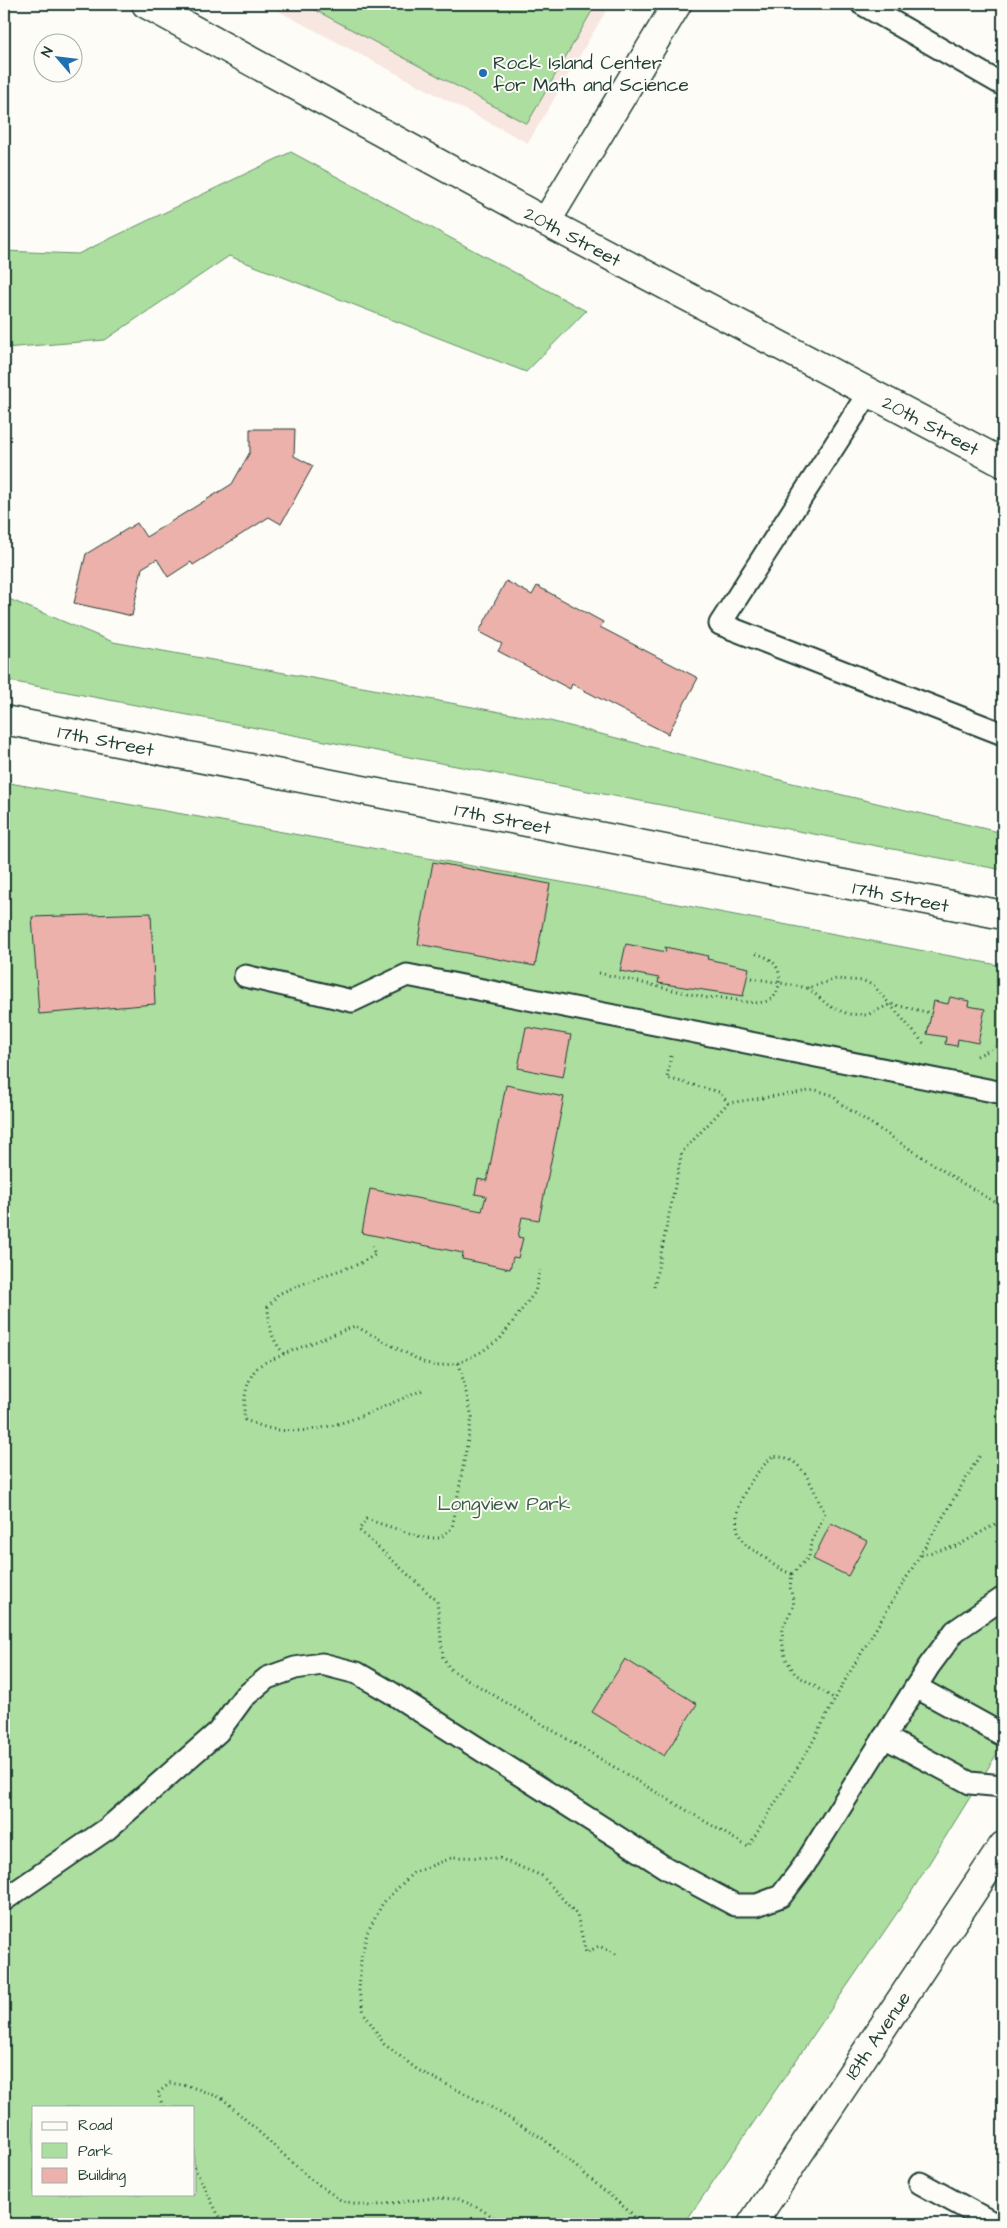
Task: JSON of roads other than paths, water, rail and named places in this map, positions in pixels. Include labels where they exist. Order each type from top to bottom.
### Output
[{"type":"street","name":"20th Street","points":[[146,4],[546,222],[1003,464]]},
{"type":"street","points":[[546,222],[677,4]]},
{"type":"street","name":"17th Street","points":[[4,720],[1003,915]]},
{"type":"street","name":"18th Avenue","points":[[752,2224],[1003,1846]]},
{"type":"lane","points":[[862,4],[1003,85]]},
{"type":"lane","points":[[869,392],[720,624],[1003,734]]},
{"type":"lane","points":[[244,976],[352,1001],[407,975],[1003,1093]]},
{"type":"lane","points":[[4,1900],[107,1829],[218,1732],[243,1698],[267,1678],[295,1668],[322,1664],[356,1673],[666,1868],[735,1904],[757,1905],[781,1896],[803,1867],[916,1687],[955,1631],[1003,1598]]},
{"type":"lane","points":[[916,1687],[1003,1735]]},
{"type":"lane","points":[[884,1737],[970,1783],[1003,1786]]},
{"type":"lane","points":[[920,2183],[995,2224]]},
{"type":"place","name":"Rock Island Center for Math and Science","points":[[483,73]]},
{"type":"park label","name":"Longview Park","points":[[504,1503]]}]
